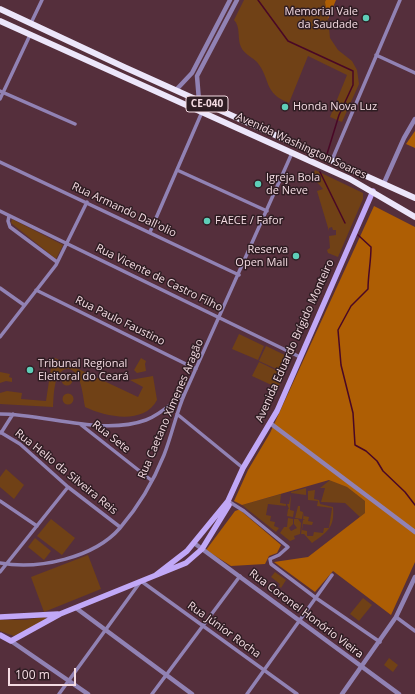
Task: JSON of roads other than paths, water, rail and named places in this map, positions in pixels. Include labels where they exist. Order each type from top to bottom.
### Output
[{"type":"highway","name":"Avenida Washington Soares","points":[[0,9],[199,101],[415,198]]},
{"type":"highway","name":"Avenida Washington Soares","points":[[0,21],[326,168],[373,191],[415,217]]},
{"type":"main road","name":"Avenida Eduardo Brígido Monteiro","points":[[12,641],[60,614],[186,564],[202,549],[229,502],[230,495],[243,468],[270,423],[373,191]]},
{"type":"main road","name":"Avenida Eduardo Brígido Monteiro","points":[[156,575],[178,559],[229,502]]},
{"type":"main road","points":[[0,617],[60,614]]},
{"type":"main road","points":[[0,635],[12,641]]},
{"type":"street","points":[[32,23],[42,0]]},
{"type":"street","points":[[176,90],[192,74],[230,0]]},
{"type":"street","points":[[199,101],[197,76],[237,0]]},
{"type":"street","points":[[332,160],[400,0]]},
{"type":"street","points":[[0,99],[1,92],[30,35]]},
{"type":"street","points":[[376,55],[415,73]]},
{"type":"street","points":[[192,74],[197,76]]},
{"type":"street","points":[[1,92],[75,124]]},
{"type":"street","points":[[150,232],[202,112]]},
{"type":"street","points":[[384,184],[404,138],[415,119]]},
{"type":"street","name":"Rua Caetano Ximenes Aragão","points":[[0,562],[7,564],[32,565],[64,560],[105,540],[120,527],[151,480],[163,456],[185,393],[239,275],[292,152]]},
{"type":"street","name":"Rua Armando Dall'olio","points":[[0,162],[239,275]]},
{"type":"street","points":[[177,170],[267,211]]},
{"type":"street","points":[[0,337],[57,262],[87,202]]},
{"type":"street","name":"Rua Vicente de Castro Filho","points":[[0,212],[220,317],[300,357]]},
{"type":"street","points":[[9,216],[8,221],[10,227],[57,262]]},
{"type":"street","points":[[0,288],[24,306]]},
{"type":"street","name":"Rua Paulo Faustino","points":[[36,290],[196,369]]},
{"type":"street","points":[[0,414],[13,414],[79,423],[118,425],[139,422],[154,416],[185,393]]},
{"type":"street","points":[[0,433],[13,414]]},
{"type":"street","points":[[177,414],[243,468]]},
{"type":"street","name":"Rua Sete","points":[[79,423],[151,480]]},
{"type":"street","points":[[270,423],[415,532]]},
{"type":"street","name":"Rua Helio da Silveira Reis","points":[[0,433],[20,444],[68,487],[120,527]]},
{"type":"street","points":[[0,572],[68,487]]},
{"type":"street","points":[[0,501],[37,526]]},
{"type":"street","points":[[229,502],[244,511],[288,547],[279,555],[270,559],[271,564],[316,598],[380,642]]},
{"type":"street","name":"Rua Coronel Honório Vieira","points":[[194,542],[399,694]]},
{"type":"street","points":[[247,694],[332,575]]},
{"type":"street","points":[[152,694],[240,576]]},
{"type":"street","points":[[342,694],[380,642],[396,617],[415,577]]},
{"type":"street","points":[[59,694],[141,581]]},
{"type":"street","name":"Rua Júnior Rocha","points":[[141,581],[297,694]]},
{"type":"street","points":[[76,608],[192,694]]},
{"type":"street","points":[[396,617],[415,631]]},
{"type":"street","points":[[12,641],[88,694]]},
{"type":"waterway","points":[[258,0],[288,41],[353,71],[353,85],[339,115],[327,154]]},
{"type":"waterway","points":[[320,172],[345,223]]},
{"type":"waterway","points":[[358,235],[371,247],[368,289],[351,306],[338,330],[341,365],[353,413],[355,445],[366,451],[377,461],[383,471],[405,492],[415,505]]},
{"type":"place","name":"Memorial Vale da Saudade","points":[[366,18]]},
{"type":"place","name":"Honda Nova Luz","points":[[285,107]]},
{"type":"place","name":"Igreja Bola de Neve","points":[[258,184]]},
{"type":"place","name":"FAECE / Fafor","points":[[207,221]]},
{"type":"place","name":"Reserva Open Mall","points":[[296,256]]},
{"type":"place","name":"Tribunal Regional Eleitoral do Ceará","points":[[30,370]]}]
